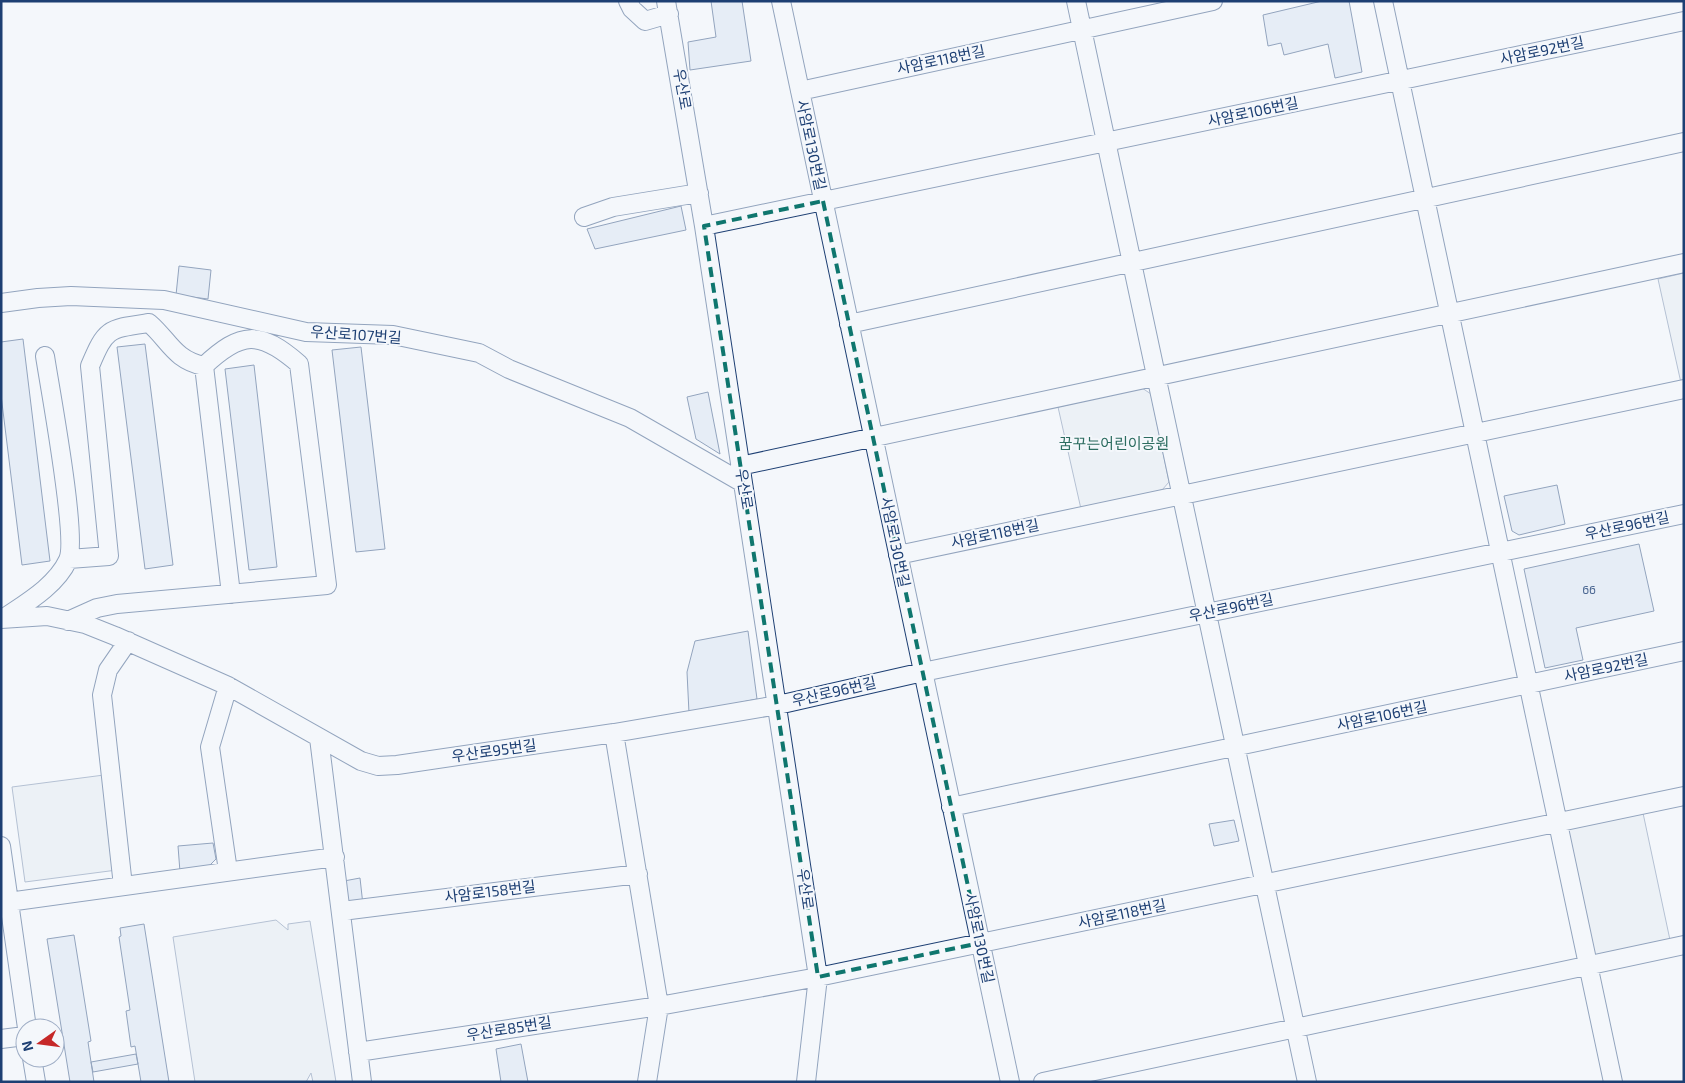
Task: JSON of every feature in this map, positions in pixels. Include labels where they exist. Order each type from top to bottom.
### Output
[{"type":"street","points":[[628,1],[632,9],[645,21],[668,8]]},
{"type":"street","name":"사암로130번길","points":[[781,1],[1010,1082]]},
{"type":"street","points":[[1076,1],[1307,1082]]},
{"type":"street","points":[[1081,30],[1213,1]]},
{"type":"street","points":[[1383,1],[1612,1082]]},
{"type":"street","name":"우산로","points":[[668,8],[699,193],[818,977],[806,1082]]},
{"type":"street","name":"사암로92번길","points":[[1400,81],[1684,21]]},
{"type":"street","name":"사암로118번길","points":[[800,91],[1081,30]]},
{"type":"street","name":"사암로106번길","points":[[1105,142],[1400,81]]},
{"type":"street","points":[[704,226],[1105,142]]},
{"type":"street","points":[[849,324],[1684,142]]},
{"type":"street","points":[[584,217],[613,206],[699,193]]},
{"type":"street","points":[[741,474],[873,438],[1684,263]]},
{"type":"street","name":"우산로107번길","points":[[1,303],[71,296],[164,300],[306,332],[393,335],[478,353],[509,369],[630,418],[741,474]]},
{"type":"street","points":[[69,560],[110,556],[90,366],[102,337],[119,328],[148,323],[162,334],[174,352],[204,366]]},
{"type":"street","points":[[68,621],[97,608],[117,604],[327,585],[299,364],[280,348],[261,340],[241,340],[223,348],[204,366]]},
{"type":"street","points":[[2,619],[44,592],[69,560],[70,529],[45,356]]},
{"type":"street","points":[[204,366],[231,594]]},
{"type":"street","points":[[1181,495],[1684,389]]},
{"type":"street","name":"사암로118번길","points":[[898,555],[1181,495]]},
{"type":"street","name":"우산로96번길","points":[[778,705],[923,672],[1684,514]]},
{"type":"street","name":"우산로95번길","points":[[2,619],[47,616],[85,624],[128,641],[228,686],[361,761],[378,766],[397,765],[614,733],[778,705]]},
{"type":"street","points":[[123,886],[102,695],[108,670],[128,641]]},
{"type":"street","name":"사암로92번길","points":[[1528,684],[1684,651]]},
{"type":"street","name":"사암로106번길","points":[[1235,747],[1528,684]]},
{"type":"street","points":[[228,686],[210,747],[228,871]]},
{"type":"street","points":[[614,733],[659,1006],[647,1082]]},
{"type":"street","points":[[320,738],[362,1082]]},
{"type":"street","points":[[951,807],[1235,747]]},
{"type":"street","points":[[1264,884],[1684,796]]},
{"type":"street","points":[[1,846],[5,902],[25,1018]]},
{"type":"street","points":[[5,902],[335,857]]},
{"type":"street","name":"사암로158번길","points":[[342,911],[638,874]]},
{"type":"street","name":"사암로118번길","points":[[980,943],[1264,884]]},
{"type":"street","points":[[818,977],[980,943]]},
{"type":"street","points":[[1043,1082],[1684,945]]},
{"type":"street","name":"우산로85번길","points":[[358,1052],[659,1006],[818,977]]},
{"type":"street","points":[[1,1039],[15,1037]]},
{"type":"street","points":[[34,1068],[36,1082]]},
{"type":"highlighted area","points":[[823,201],[980,943],[818,977],[704,226]]},
{"type":"green space","points":[[1684,273],[1684,382],[1681,383],[1658,279]]},
{"type":"green space","name":"꿈꾸는어린이공원","points":[[1142,388],[1151,394],[1169,482],[1162,490],[1081,509],[1058,407]]},
{"type":"green space","points":[[104,775],[117,870],[25,882],[12,787]]},
{"type":"green space","points":[[1643,813],[1670,940],[1593,956],[1566,829]]},
{"type":"green space","points":[[276,920],[288,930],[288,924],[310,921],[336,1082],[313,1082],[311,1073],[306,1082],[195,1082],[173,937]]},
{"type":"building","points":[[711,1],[742,1],[751,61],[690,70],[688,42],[716,37]]},
{"type":"building","points":[[1322,1],[1349,1],[1362,72],[1335,78],[1328,44],[1284,55],[1281,43],[1268,46],[1263,15]]},
{"type":"building","points":[[681,206],[686,230],[595,249],[587,229]]},
{"type":"building","points":[[179,266],[211,270],[208,299],[176,295]]},
{"type":"building","points":[[23,339],[50,561],[22,565],[1,395],[1,342]]},
{"type":"building","points":[[145,344],[173,565],[145,569],[117,347]]},
{"type":"building","points":[[361,347],[385,549],[356,552],[332,350]]},
{"type":"building","points":[[254,365],[277,567],[249,570],[225,369]]},
{"type":"building","points":[[708,392],[720,454],[696,439],[687,397]]},
{"type":"building","points":[[1557,485],[1565,524],[1519,535],[1512,531],[1504,496]]},
{"type":"building","points":[[1639,544],[1654,611],[1576,628],[1583,660],[1545,668],[1524,569]]},
{"type":"building","points":[[748,631],[757,699],[689,713],[687,672],[695,641]]},
{"type":"building","points":[[1234,820],[1239,841],[1214,846],[1209,824]]},
{"type":"building","points":[[213,843],[216,859],[207,868],[180,872],[178,846]]},
{"type":"building","points":[[360,878],[363,905],[348,907],[344,881]]},
{"type":"building","points":[[144,924],[169,1082],[141,1082],[135,1046],[131,1047],[126,1011],[130,1010],[119,937],[121,936],[120,928]]},
{"type":"building","points":[[74,935],[91,1041],[88,1042],[94,1082],[70,1082],[65,1051],[65,1018],[60,1018],[47,939]]},
{"type":"building","points":[[521,1044],[528,1082],[501,1082],[496,1049]]},
{"type":"building","points":[[136,1054],[138,1064],[93,1072],[91,1062]]}]
